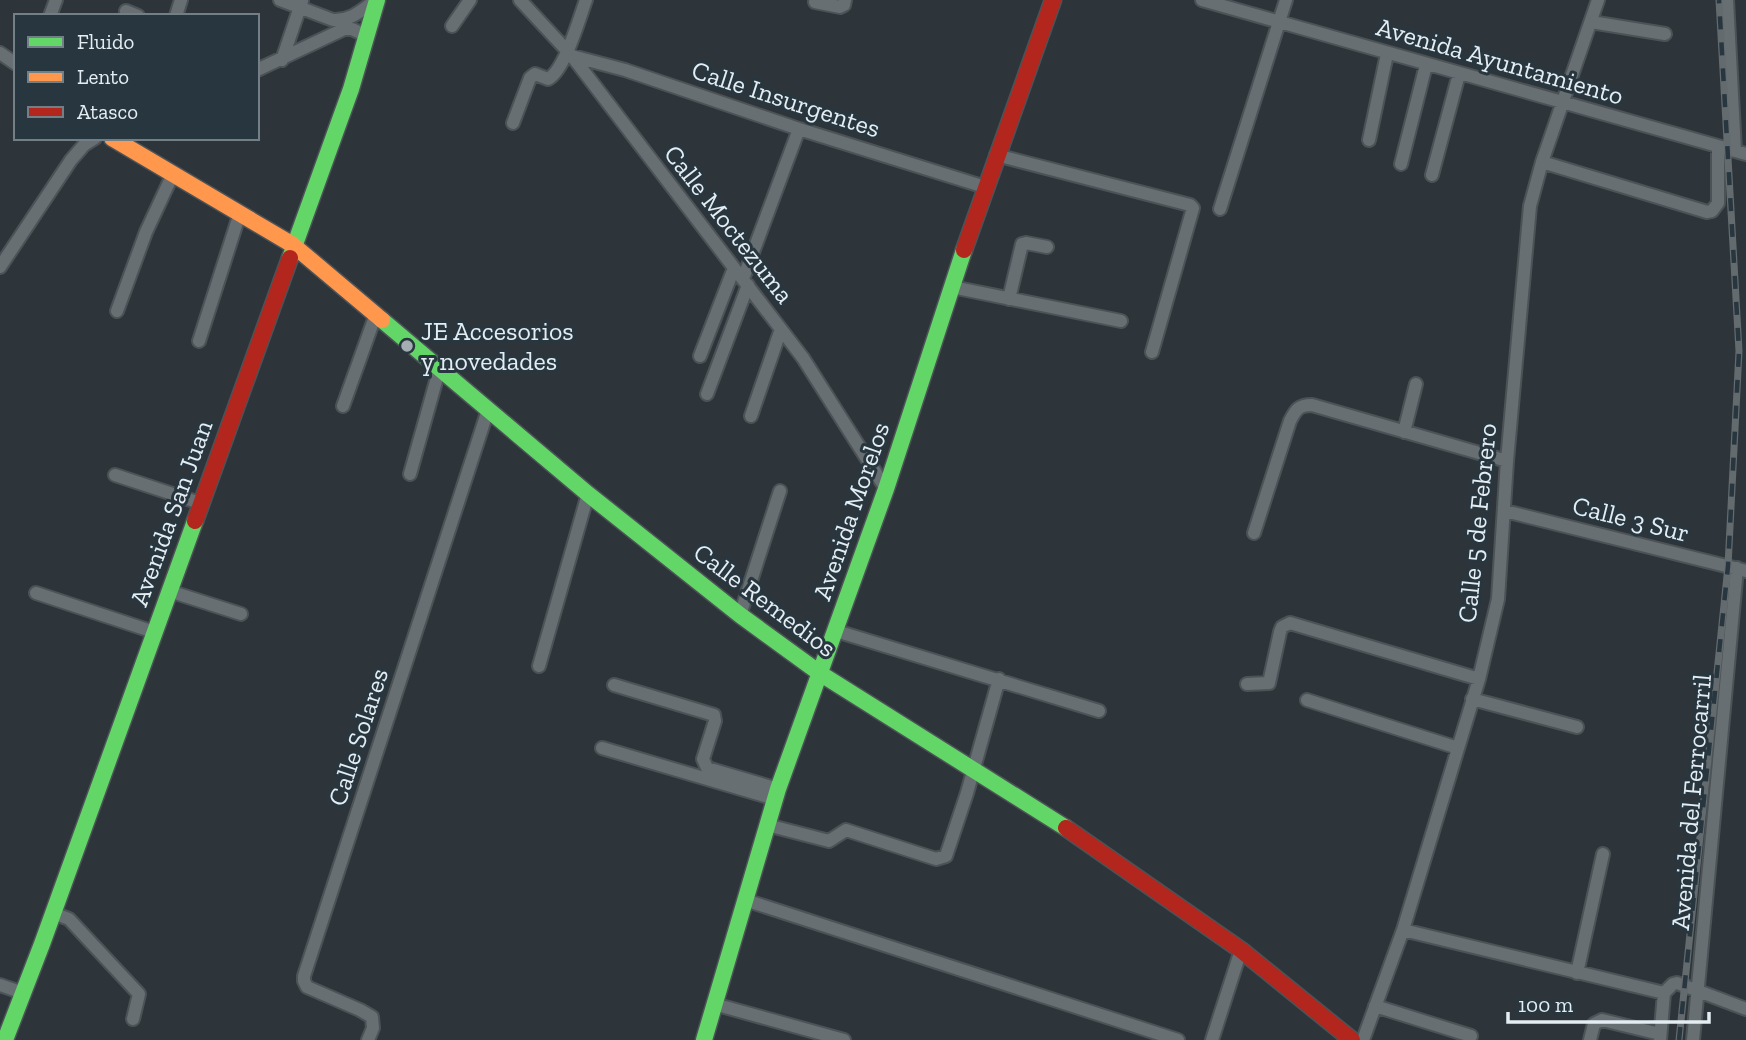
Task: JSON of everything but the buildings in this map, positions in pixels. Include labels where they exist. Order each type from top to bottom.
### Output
[{"type":"street","points":[[280,0],[301,4],[333,20],[350,18],[376,0]]},
{"type":"street","name":"Avenida San Juan","points":[[5,1040],[351,89],[376,0]]},
{"type":"street","points":[[453,26],[470,0]]},
{"type":"street","name":"Calle Moctezuma","points":[[520,0],[569,53],[781,329],[822,387],[886,489]]},
{"type":"street","points":[[513,123],[530,78],[535,74],[551,79],[569,53],[586,0]]},
{"type":"street","points":[[815,2],[840,7],[845,0]]},
{"type":"street","name":"Avenida Morelos","points":[[704,1040],[776,794],[886,489],[985,187],[1053,0]]},
{"type":"street","name":"Avenida Ayuntamiento","points":[[1202,0],[1740,153]]},
{"type":"street","points":[[1220,209],[1286,0]]},
{"type":"street","name":"Calle 5 de Febrero","points":[[1363,1040],[1403,930],[1479,679],[1498,599],[1507,461],[1529,217],[1542,162],[1598,0]]},
{"type":"street","points":[[1727,0],[1740,153]]},
{"type":"street","points":[[282,60],[301,4]]},
{"type":"street","points":[[1591,22],[1665,34]]},
{"type":"street","points":[[259,69],[344,29],[352,29],[367,36]]},
{"type":"street","name":"Calle Insurgentes","points":[[569,53],[985,187]]},
{"type":"street","points":[[1369,140],[1387,54]]},
{"type":"street","points":[[1401,164],[1426,65]]},
{"type":"street","points":[[1432,175],[1459,74]]},
{"type":"street","points":[[706,394],[742,277],[799,129]]},
{"type":"street","points":[[0,267],[71,160],[92,140]]},
{"type":"street","name":"Calle Remedios","points":[[115,140],[293,245],[588,494],[740,615],[821,674],[1099,849],[1241,950],[1352,1040]]},
{"type":"street","points":[[1542,162],[1707,212],[1712,211],[1718,203],[1718,146]]},
{"type":"street","points":[[996,155],[1190,205],[1193,208],[1152,352]]},
{"type":"street","points":[[117,311],[146,233],[173,174]]},
{"type":"street","points":[[199,341],[240,213]]},
{"type":"street","points":[[1009,299],[1023,244],[1047,247]]},
{"type":"street","points":[[700,356],[742,277]]},
{"type":"street","points":[[952,287],[1121,321]]},
{"type":"street","points":[[343,406],[376,314]]},
{"type":"street","points":[[751,416],[781,329]]},
{"type":"street","points":[[410,474],[440,367]]},
{"type":"street","points":[[1404,432],[1416,384]]},
{"type":"street","points":[[1254,533],[1290,421],[1302,405],[1312,405],[1507,461]]},
{"type":"street","name":"Calle Solares","points":[[368,1040],[373,1028],[372,1017],[307,987],[304,975],[488,410]]},
{"type":"street","points":[[116,475],[200,503]]},
{"type":"street","points":[[740,615],[780,491]]},
{"type":"street","points":[[540,666],[588,494]]},
{"type":"street","name":"Calle 3 Sur","points":[[1504,511],[1741,570]]},
{"type":"street","name":"Avenida del Ferrocarril","points":[[1693,1040],[1741,570]]},
{"type":"street","points":[[169,592],[242,614]]},
{"type":"street","points":[[36,593],[154,632]]},
{"type":"street","points":[[1247,684],[1265,685],[1271,680],[1282,627],[1290,623],[1479,679]]},
{"type":"street","points":[[836,631],[1099,711]]},
{"type":"street","points":[[767,825],[829,841],[846,830],[939,859],[946,856],[999,680]]},
{"type":"street","points":[[614,685],[714,715],[715,721],[703,759],[707,768],[776,794]]},
{"type":"street","points":[[1472,699],[1577,727]]},
{"type":"street","points":[[1307,700],[1458,748]]},
{"type":"street","points":[[602,748],[776,794]]},
{"type":"street","points":[[1577,973],[1603,854]]},
{"type":"street","points":[[745,900],[1178,1040]]},
{"type":"street","points":[[53,913],[69,919],[139,994],[134,1018]]},
{"type":"street","points":[[1403,930],[1664,993]]},
{"type":"street","points":[[1212,1040],[1241,950]]},
{"type":"street","points":[[1590,1040],[1594,1024],[1602,1020],[1660,1037],[1664,993],[1669,986],[1677,983],[1746,1009]]},
{"type":"street","points":[[0,985],[23,993]]},
{"type":"street","points":[[714,1004],[838,1039]]},
{"type":"street","points":[[1375,1006],[1471,1036]]},
{"type":"railway","points":[[1679,1040],[1728,566],[1739,351],[1719,0]]},
{"type":"traffic: fast","points":[[290,258],[351,89],[377,0]]},
{"type":"traffic: fast","points":[[704,1040],[778,789],[886,489],[964,250]]},
{"type":"traffic: fast","points":[[382,320],[588,494],[740,615],[821,674],[1066,828]]},
{"type":"traffic: fast","points":[[5,1040],[195,521]]},
{"type":"traffic: slow","points":[[115,140],[293,245],[382,320]]},
{"type":"traffic: jam","points":[[964,250],[1053,0]]},
{"type":"traffic: jam","points":[[195,521],[290,258]]},
{"type":"traffic: jam","points":[[1066,828],[1241,950],[1352,1040]]},
{"type":"place","name":"JE Accesorios y novedades","points":[[407,346]]}]
